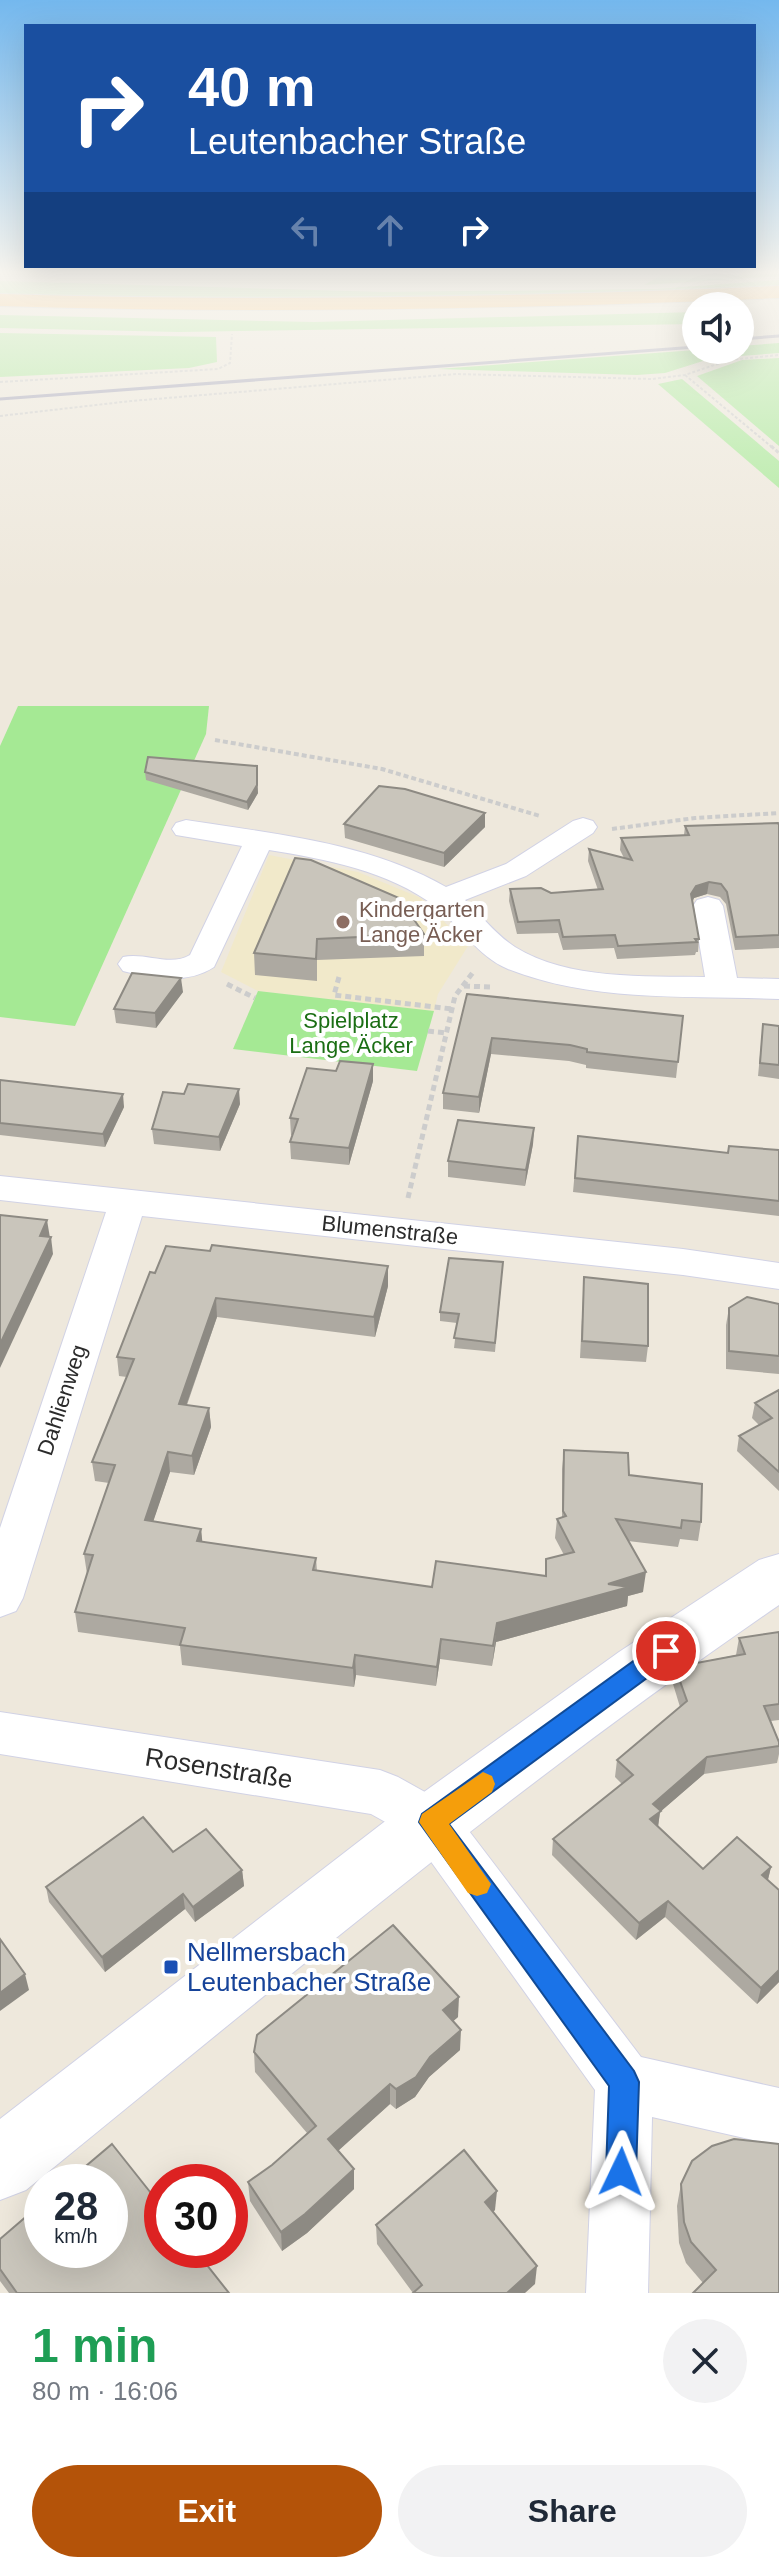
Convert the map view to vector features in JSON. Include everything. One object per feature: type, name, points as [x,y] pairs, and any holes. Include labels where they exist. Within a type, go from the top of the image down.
[{"type":"street","points":[[444,898],[516,870],[583,827]]},
{"type":"street","points":[[186,829],[333,855],[385,870],[444,898],[492,948],[531,966],[594,980],[635,985],[722,985],[779,989]]},
{"type":"street","points":[[134,964],[183,970],[194,968],[203,960],[259,841]]},
{"type":"street","points":[[708,906],[722,985]]},
{"type":"street","name":"Blumenstraße","points":[[0,1188],[683,1262],[779,1276]]},
{"type":"street","name":"Dahlienweg","points":[[0,1598],[127,1203]]},
{"type":"street","points":[[0,2164],[432,1822],[640,1669],[779,1576]]},
{"type":"street","name":"Rosenstraße","points":[[0,1733],[380,1793],[432,1822]]},
{"type":"street","points":[[432,1822],[624,2082],[617,2293]]},
{"type":"street","points":[[624,2082],[779,2117]]},
{"type":"path","points":[[0,382],[67,378]]},
{"type":"path","points":[[0,416],[131,401],[408,378]]},
{"type":"path","points":[[600,378],[660,378]]},
{"type":"path","points":[[689,378],[779,453]]},
{"type":"path","points":[[215,740],[382,769],[583,827],[611,829],[695,818],[779,813]]},
{"type":"path","points":[[400,1231],[455,996],[492,948]]},
{"type":"path","points":[[339,977],[334,995],[452,1009]]},
{"type":"path","points":[[428,1031],[446,1033]]},
{"type":"shaded area","name":"Kindergarten Lange Äcker","points":[[269,855],[358,872],[421,898],[468,946],[438,994],[434,1011],[258,991],[221,972]]},
{"type":"green space","points":[[699,378],[779,378],[779,446]]},
{"type":"green space","points":[[682,379],[779,461],[779,488],[658,384]]},
{"type":"green space","points":[[18,706],[209,706],[206,734],[75,1026],[0,1017],[0,746]]},
{"type":"green space","name":"Spielplatz Lange Äcker","points":[[258,991],[434,1011],[417,1071],[233,1049]]},
{"type":"building","points":[[148,757],[257,766],[257,785],[247,802],[145,772]]},
{"type":"building","points":[[379,786],[405,789],[485,813],[444,853],[344,824]]},
{"type":"building","points":[[778,823],[779,935],[736,937],[727,892],[721,884],[709,882],[696,886],[691,894],[697,942],[618,946],[615,935],[563,937],[559,920],[518,922],[510,889],[541,888],[551,893],[603,889],[589,849],[632,860],[621,838],[689,835],[685,826]]},
{"type":"building","points":[[295,858],[311,860],[399,898],[424,934],[317,939],[316,959],[254,953]]},
{"type":"building","points":[[132,973],[181,978],[155,1013],[114,1009]]},
{"type":"building","points":[[467,994],[683,1016],[678,1062],[587,1052],[587,1049],[570,1045],[492,1038],[479,1097],[443,1093]]},
{"type":"building","points":[[763,1024],[779,1026],[779,1065],[760,1063]]},
{"type":"building","points":[[340,1061],[373,1064],[349,1148],[290,1142],[298,1119],[290,1118],[307,1068],[336,1071]]},
{"type":"building","points":[[0,1080],[123,1094],[103,1134],[0,1123]]},
{"type":"building","points":[[188,1084],[239,1089],[219,1137],[152,1129],[163,1092],[184,1094]]},
{"type":"building","points":[[458,1120],[534,1128],[526,1170],[448,1161]]},
{"type":"building","points":[[578,1136],[728,1153],[729,1146],[779,1150],[779,1201],[575,1178]]},
{"type":"building","points":[[0,1215],[47,1220],[40,1236],[51,1237],[0,1344]]},
{"type":"building","points":[[212,1245],[388,1266],[374,1317],[216,1298],[179,1404],[209,1408],[192,1456],[168,1452],[145,1520],[201,1529],[197,1541],[316,1558],[313,1570],[432,1587],[436,1561],[546,1576],[546,1559],[574,1552],[557,1519],[566,1516],[563,1511],[564,1450],[628,1453],[629,1475],[702,1484],[701,1522],[682,1520],[681,1528],[616,1519],[646,1572],[608,1584],[629,1587],[497,1623],[493,1646],[441,1639],[437,1667],[355,1655],[353,1668],[180,1645],[185,1628],[75,1612],[93,1555],[84,1554],[115,1465],[92,1462],[134,1359],[117,1357],[150,1272],[155,1273],[166,1246],[210,1251]]},
{"type":"building","points":[[449,1258],[503,1262],[495,1343],[454,1338],[459,1314],[440,1312]]},
{"type":"building","points":[[584,1277],[648,1284],[648,1346],[582,1341]]},
{"type":"building","points":[[747,1297],[779,1304],[779,1356],[729,1351],[729,1308]]},
{"type":"building","points":[[779,1390],[779,1472],[739,1436],[772,1418],[755,1403]]},
{"type":"building","points":[[779,1632],[779,1704],[764,1706],[779,1746],[707,1757],[653,1804],[661,1811],[650,1819],[703,1869],[737,1837],[771,1867],[762,1875],[779,1890],[779,1970],[761,1988],[668,1901],[639,1923],[553,1839],[633,1775],[617,1760],[687,1701],[675,1667],[745,1654],[739,1638]]},
{"type":"building","points":[[143,1817],[173,1852],[206,1829],[242,1870],[193,1907],[183,1894],[102,1957],[46,1887]]},
{"type":"building","points":[[393,1925],[459,1997],[443,2010],[461,2030],[430,2057],[416,2077],[396,2089],[390,2084],[328,2139],[354,2169],[281,2232],[248,2182],[316,2126],[254,2052],[257,2035]]},
{"type":"building","points":[[0,1939],[25,1974],[0,1993]]},
{"type":"building","points":[[734,2139],[779,2144],[779,2293],[693,2293],[716,2270],[691,2242],[684,2222],[681,2184],[692,2161],[712,2146]]},
{"type":"building","points":[[112,2144],[128,2164],[88,2164]]},
{"type":"building","points":[[464,2150],[497,2191],[485,2202],[537,2266],[507,2293],[413,2293],[422,2285],[376,2225]]},
{"type":"building","points":[[128,2164],[144,2184],[144,2268],[209,2268],[229,2293],[17,2293],[0,2269],[0,2239],[24,2218],[24,2268],[128,2268]]},
{"type":"railway","points":[[0,399],[281,378]]},
{"type":"slow traffic","points":[[477,1884],[432,1822],[483,1784]]},
{"type":"place","name":"Kindergarten Lange Äcker","points":[[343,922]]},
{"type":"place","name":"Nellmersbach Leutenbacher Straße","points":[[171,1967]]},
{"type":"route","points":[[621,2172],[624,2082],[432,1822],[544,1737],[666,1651]]}]
